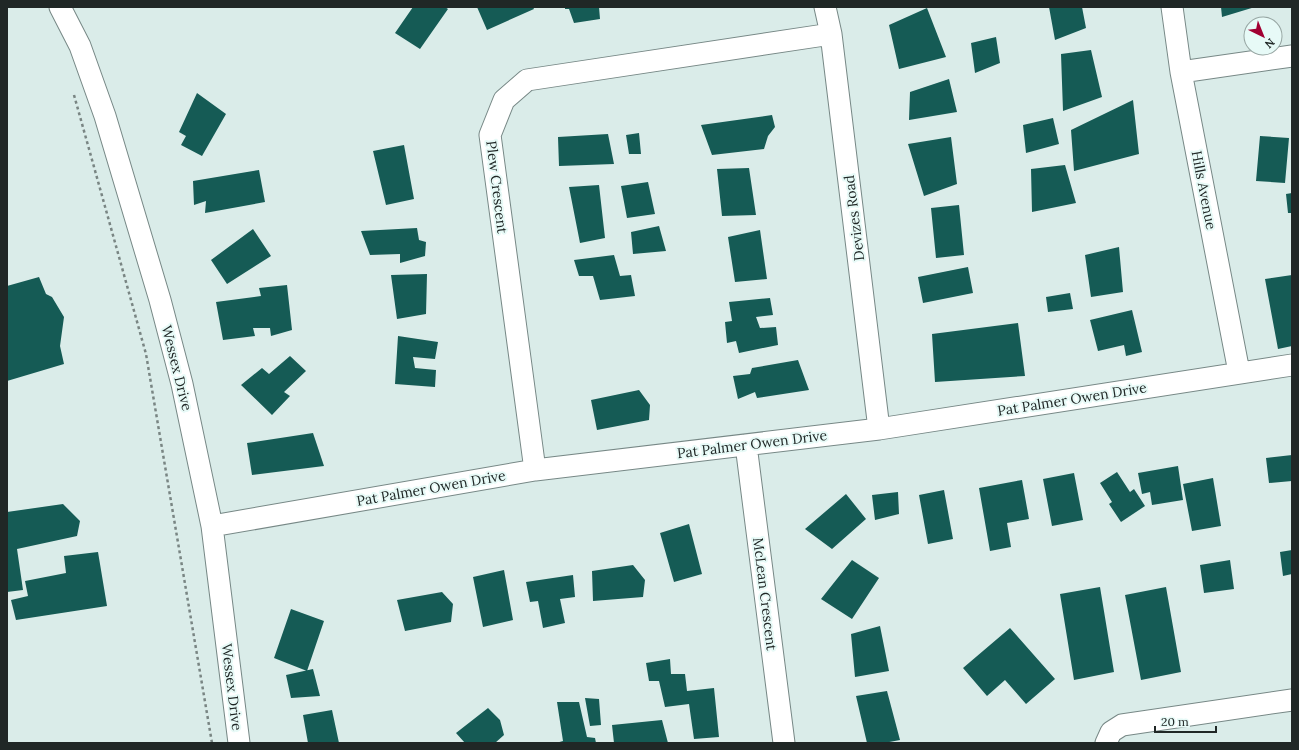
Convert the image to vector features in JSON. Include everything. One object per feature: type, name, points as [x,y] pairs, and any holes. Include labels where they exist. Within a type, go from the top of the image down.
[{"type":"street","name":"Wessex Drive","points":[[60,7],[80,46],[105,116],[160,300],[182,384],[212,526],[239,743]]},
{"type":"street","name":"Devizes Road","points":[[825,7],[832,34],[879,429]]},
{"type":"street","name":"Hills Avenue","points":[[1172,7],[1181,72],[1239,372]]},
{"type":"street","name":"Plew Crescent","points":[[535,470],[490,135],[504,100],[527,80],[832,34]]},
{"type":"street","points":[[1181,72],[1292,56]]},
{"type":"street","name":"Pat Palmer Owen Drive","points":[[212,526],[535,470],[879,429],[1292,364]]},
{"type":"street","name":"McLean Crescent","points":[[746,445],[784,743]]},
{"type":"street","points":[[1106,743],[1111,732],[1122,725],[1292,700]]},
{"type":"path","points":[[72,87],[146,354],[212,743]]},
{"type":"building","points":[[413,7],[445,7],[448,9],[420,49],[395,33]]},
{"type":"building","points":[[477,7],[533,7],[534,9],[487,30]]},
{"type":"building","points":[[565,7],[599,7],[600,19],[574,23],[569,9],[565,9]]},
{"type":"building","points":[[1049,7],[1082,7],[1086,28],[1055,40]]},
{"type":"building","points":[[1221,7],[1255,7],[1222,17]]},
{"type":"building","points":[[927,8],[946,57],[899,69],[889,25]]},
{"type":"building","points":[[996,37],[1000,63],[975,73],[971,43]]},
{"type":"building","points":[[1091,50],[1102,97],[1063,111],[1061,54]]},
{"type":"building","points":[[949,79],[957,112],[909,120],[910,92]]},
{"type":"building","points":[[197,93],[226,114],[202,156],[181,145],[186,136],[179,132]]},
{"type":"building","points":[[1133,100],[1139,154],[1074,171],[1071,130]]},
{"type":"building","points":[[772,115],[775,127],[768,136],[764,149],[712,155],[701,125]]},
{"type":"building","points":[[1053,118],[1059,144],[1026,153],[1023,125]]},
{"type":"building","points":[[639,133],[641,154],[629,154],[626,135]]},
{"type":"building","points":[[608,134],[614,164],[559,166],[558,137]]},
{"type":"building","points":[[1260,136],[1289,138],[1285,183],[1256,181]]},
{"type":"building","points":[[951,137],[957,184],[924,196],[908,144]]},
{"type":"building","points":[[404,145],[414,199],[386,205],[373,151]]},
{"type":"building","points":[[1065,165],[1076,203],[1032,212],[1031,169]]},
{"type":"building","points":[[749,168],[756,215],[722,216],[717,169]]},
{"type":"building","points":[[259,170],[265,202],[205,213],[206,201],[194,205],[193,181]]},
{"type":"building","points":[[648,182],[655,214],[627,218],[621,186]]},
{"type":"building","points":[[599,185],[605,238],[580,243],[569,187]]},
{"type":"building","points":[[1292,193],[1292,213],[1288,213],[1286,194]]},
{"type":"building","points":[[959,205],[964,255],[936,258],[931,208]]},
{"type":"building","points":[[659,226],[666,251],[633,254],[631,232]]},
{"type":"building","points":[[417,228],[419,240],[426,242],[425,256],[400,263],[400,254],[370,255],[361,231]]},
{"type":"building","points":[[253,229],[271,256],[227,284],[211,260]]},
{"type":"building","points":[[760,230],[767,279],[735,282],[728,237]]},
{"type":"building","points":[[1119,247],[1123,292],[1091,297],[1085,255]]},
{"type":"building","points":[[614,255],[620,276],[631,275],[635,296],[600,300],[593,276],[579,276],[574,260]]},
{"type":"building","points":[[968,267],[973,293],[923,303],[918,277]]},
{"type":"building","points":[[427,274],[426,314],[397,319],[391,275]]},
{"type":"building","points":[[1292,275],[1292,346],[1278,349],[1265,279]]},
{"type":"building","points":[[39,277],[46,294],[52,297],[64,317],[60,346],[64,364],[7,381],[7,286]]},
{"type":"building","points":[[287,285],[292,330],[271,336],[270,328],[253,328],[255,336],[223,340],[216,302],[261,296],[259,288]]},
{"type":"building","points":[[1070,293],[1073,309],[1048,312],[1046,297]]},
{"type":"building","points":[[770,298],[773,315],[756,317],[760,328],[776,327],[778,345],[739,353],[736,341],[727,343],[725,322],[732,321],[729,302]]},
{"type":"building","points":[[1132,310],[1142,352],[1126,356],[1124,345],[1098,351],[1090,320]]},
{"type":"building","points":[[1018,323],[1025,376],[935,382],[932,334]]},
{"type":"building","points":[[398,336],[438,342],[435,359],[413,357],[415,368],[436,370],[435,387],[395,384]]},
{"type":"building","points":[[290,356],[306,371],[284,392],[290,396],[272,415],[241,385],[262,368],[269,374]]},
{"type":"building","points":[[798,360],[809,390],[757,398],[755,392],[738,399],[733,376],[750,374],[752,368]]},
{"type":"building","points":[[639,390],[650,405],[649,420],[597,430],[591,400]]},
{"type":"building","points":[[313,433],[324,466],[252,475],[247,443]]},
{"type":"building","points":[[1292,455],[1292,481],[1269,483],[1266,458]]},
{"type":"building","points":[[1178,466],[1183,500],[1152,505],[1150,492],[1142,494],[1138,473]]},
{"type":"building","points":[[1117,472],[1130,492],[1134,489],[1145,506],[1121,522],[1109,504],[1112,502],[1100,483]]},
{"type":"building","points":[[1074,473],[1083,520],[1052,526],[1043,479]]},
{"type":"building","points":[[1213,478],[1221,526],[1192,531],[1183,484]]},
{"type":"building","points":[[1022,480],[1029,519],[1007,523],[1011,547],[990,551],[979,488]]},
{"type":"building","points":[[944,490],[953,539],[928,544],[919,495]]},
{"type":"building","points":[[898,492],[899,514],[875,520],[872,495]]},
{"type":"building","points":[[846,494],[866,519],[832,549],[805,529]]},
{"type":"building","points":[[63,504],[80,521],[77,536],[17,549],[23,590],[7,592],[7,512]]},
{"type":"building","points":[[689,524],[702,574],[674,582],[660,533]]},
{"type":"building","points":[[1292,550],[1292,574],[1283,576],[1280,552]]},
{"type":"building","points":[[98,552],[107,606],[16,620],[11,600],[28,596],[25,581],[66,573],[64,556]]},
{"type":"building","points":[[852,560],[879,578],[852,619],[821,599]]},
{"type":"building","points":[[1230,560],[1234,589],[1204,593],[1200,565]]},
{"type":"building","points":[[633,565],[645,580],[643,597],[593,601],[592,571]]},
{"type":"building","points":[[504,570],[513,620],[483,627],[473,577]]},
{"type":"building","points":[[573,575],[575,597],[560,599],[565,623],[543,628],[538,601],[530,602],[526,582]]},
{"type":"building","points":[[1100,587],[1114,672],[1074,680],[1060,594]]},
{"type":"building","points":[[1166,587],[1181,672],[1141,680],[1125,595]]},
{"type":"building","points":[[442,592],[453,604],[451,622],[405,631],[397,600]]},
{"type":"building","points":[[291,609],[324,621],[307,671],[274,658]]},
{"type":"building","points":[[880,626],[889,671],[855,677],[851,634]]},
{"type":"building","points":[[1010,628],[1055,679],[1026,704],[1005,680],[987,696],[963,668]]},
{"type":"building","points":[[670,659],[671,674],[685,674],[687,691],[714,688],[719,737],[694,739],[689,704],[665,707],[659,681],[649,681],[646,663]]},
{"type":"building","points":[[313,669],[320,696],[291,698],[286,675]]},
{"type":"building","points":[[887,691],[900,740],[884,743],[867,743],[856,696]]},
{"type":"building","points":[[585,698],[599,699],[601,725],[590,726]]},
{"type":"building","points":[[557,702],[579,702],[587,737],[595,738],[596,743],[556,743],[563,741]]},
{"type":"building","points":[[488,708],[500,720],[504,735],[495,743],[465,743],[456,733]]},
{"type":"building","points":[[332,710],[339,743],[308,743],[303,715]]},
{"type":"building","points":[[662,720],[668,743],[614,743],[612,725]]}]
